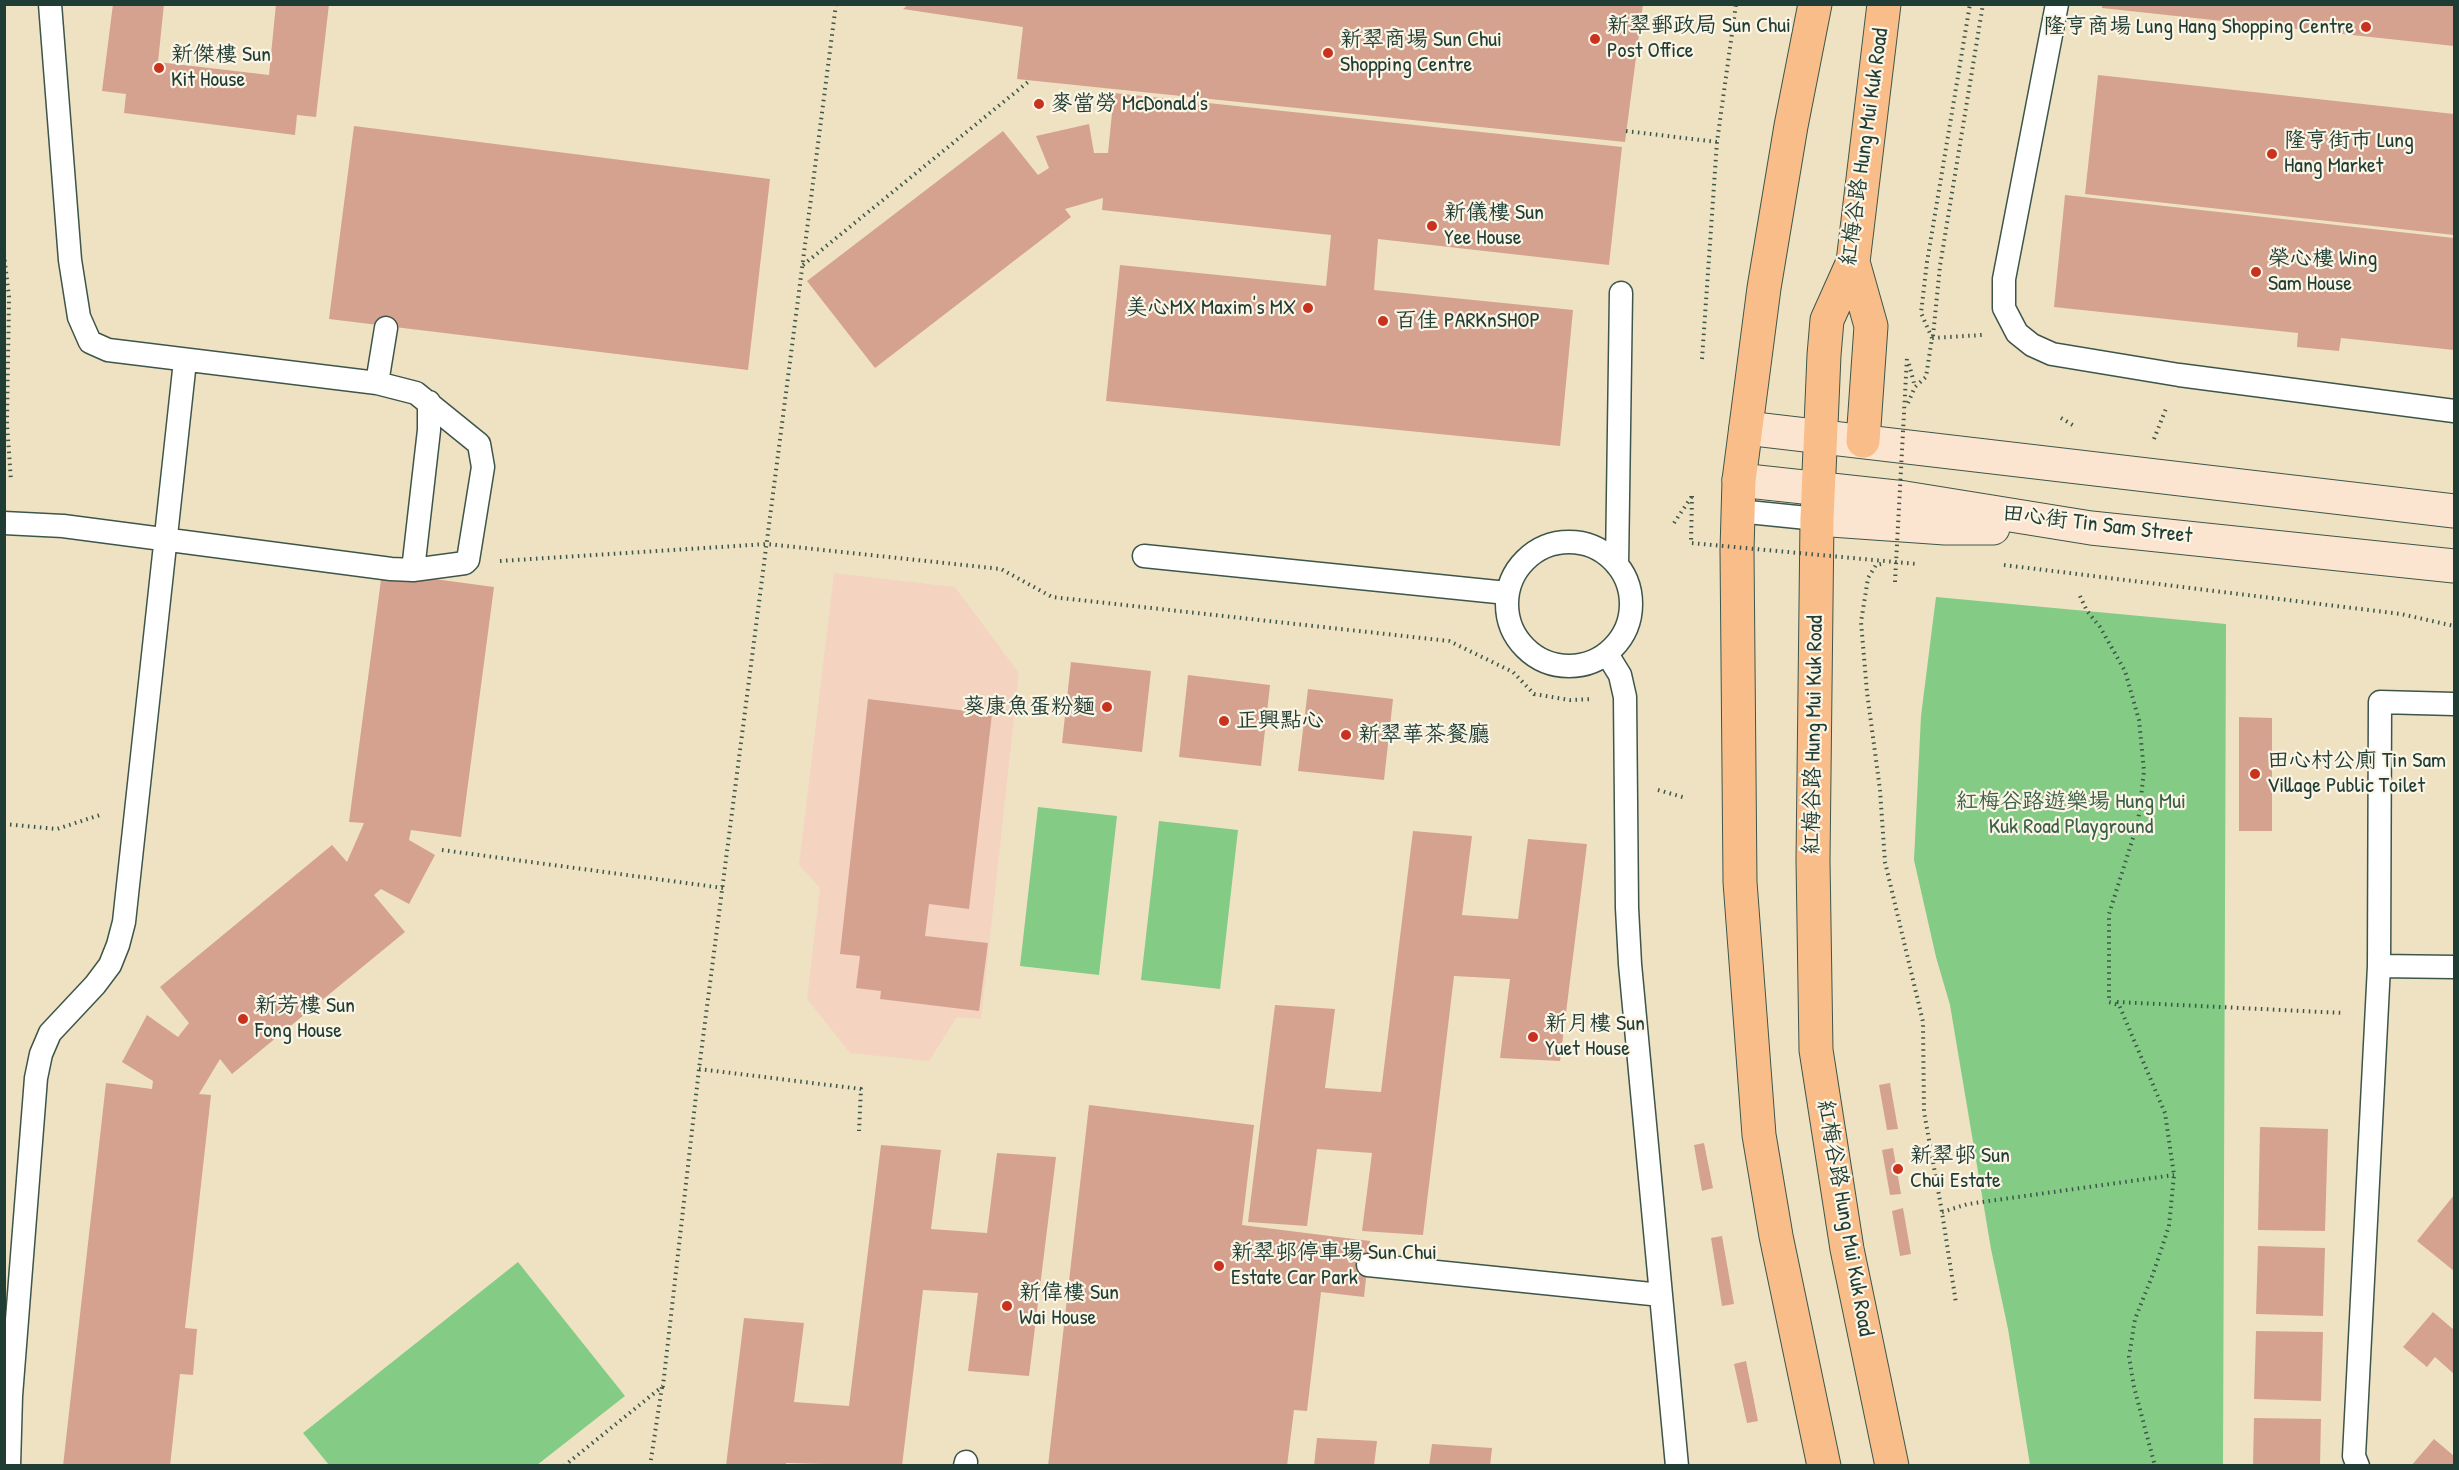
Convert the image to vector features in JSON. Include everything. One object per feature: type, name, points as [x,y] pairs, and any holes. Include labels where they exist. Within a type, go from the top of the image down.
[{"type":"main road","points":[[1815,4],[1791,126],[1766,276],[1739,495],[1740,882],[1759,1135],[1776,1236],[1824,1466]]},
{"type":"main road","name":"紅梅谷路 Hung Mui Kuk Road","points":[[1884,4],[1853,262],[1827,320],[1824,355],[1818,504],[1813,860],[1816,1050],[1847,1249],[1892,1466]]},
{"type":"main road","points":[[1853,262],[1872,326],[1863,441]]},
{"type":"main road","points":[[1746,428],[2454,511]]},
{"type":"main road","points":[[1739,495],[1818,504]]},
{"type":"main road","name":"田心街 Tin Sam Street","points":[[1818,504],[1944,528],[2091,528],[2454,566]]},
{"type":"lane","points":[[4,523],[63,526],[413,570],[465,563],[471,553],[483,467],[479,444],[416,393],[377,383],[108,350],[90,342],[83,330],[70,260],[50,4]]},
{"type":"lane","points":[[2057,4],[2004,279],[2004,308],[2017,333],[2032,345],[2052,354],[2179,375],[2454,411]]},
{"type":"lane","points":[[1617,565],[1621,293]]},
{"type":"lane","points":[[377,383],[386,328]]},
{"type":"lane","points":[[9,1466],[15,1349],[36,1078],[41,1054],[50,1033],[95,985],[110,965],[124,922],[185,361]]},
{"type":"lane","points":[[413,570],[429,430],[429,402]]},
{"type":"lane","points":[[1563,542],[1583,544],[1602,552],[1617,565],[1627,582],[1631,601],[1629,621],[1621,639],[1607,654],[1588,664],[1567,667],[1546,662],[1527,651],[1514,634],[1506,614],[1507,592],[1514,574],[1527,558],[1543,547],[1563,542]]},
{"type":"lane","points":[[1144,556],[1507,592]]},
{"type":"lane","points":[[1607,654],[1620,675],[1625,697],[1630,964],[1677,1466]]},
{"type":"lane","points":[[2358,1466],[2354,1456],[2379,966],[2380,702],[2454,704]]},
{"type":"lane","points":[[2379,966],[2454,967]]},
{"type":"lane","points":[[1368,1265],[1661,1295]]},
{"type":"path","points":[[650,1466],[663,1386],[699,1069],[836,4]]},
{"type":"path","points":[[1702,359],[1717,142],[1736,4]]},
{"type":"path","points":[[1932,338],[1921,313],[1927,262],[1970,4]]},
{"type":"path","points":[[1908,403],[1915,387],[1926,377],[1940,266],[1983,4]]},
{"type":"path","points":[[803,265],[1028,82]]},
{"type":"path","points":[[1626,131],[1717,142]]},
{"type":"path","points":[[4,254],[9,297],[6,424],[11,481]]},
{"type":"path","points":[[1932,338],[2017,333]]},
{"type":"path","points":[[1895,582],[1907,357],[1915,387]]},
{"type":"path","points":[[2154,440],[2169,399]]},
{"type":"path","points":[[1674,523],[1692,496],[1691,543],[1917,564],[1876,565],[1868,578],[1862,622],[1867,692],[1880,790],[1886,862],[1923,1022],[1924,1112],[1956,1303]]},
{"type":"path","points":[[465,563],[767,544],[1001,569],[1052,597],[1449,641],[1513,672],[1534,694],[1570,700],[1625,697]]},
{"type":"path","points":[[2002,565],[2401,614],[2454,626]]},
{"type":"path","points":[[2080,596],[2125,671],[2139,720],[2144,771],[2138,822],[2109,914],[2109,1002]]},
{"type":"path","points":[[4,824],[57,829],[136,804]]},
{"type":"path","points":[[442,850],[723,888]]},
{"type":"path","points":[[2109,1002],[2377,1014]]},
{"type":"path","points":[[2109,1002],[2119,1005],[2165,1113],[2174,1175],[2169,1226],[2135,1319],[2129,1357],[2134,1387],[2155,1466]]},
{"type":"path","points":[[699,1069],[861,1089],[859,1131]]},
{"type":"path","points":[[1942,1212],[1968,1204],[2174,1175]]},
{"type":"path","points":[[564,1466],[663,1386]]},
{"type":"shaded area","points":[[834,573],[955,587],[1019,673],[981,1019],[957,1017],[929,1061],[850,1053],[807,999],[820,888],[799,865]]},
{"type":"green space","name":"紅梅谷路遊樂場 Hung Mui Kuk Road Playground","points":[[1936,597],[2226,624],[2223,1465],[2030,1465],[1950,1005],[1936,957],[1914,860],[1921,716]]},
{"type":"green space","points":[[1038,807],[1117,816],[1099,975],[1020,966]]},
{"type":"green space","points":[[1159,821],[1238,830],[1220,989],[1141,980]]},
{"type":"green space","points":[[518,1262],[625,1396],[537,1465],[329,1465],[303,1433]]},
{"type":"building","name":"新傑樓 Sun Kit House","points":[[113,4],[164,4],[158,62],[269,75],[276,4],[329,4],[316,117],[297,115],[295,135],[124,113],[126,94],[102,91]]},
{"type":"building","name":"新翠商場 Sun Chui Shopping Centre","points":[[909,4],[1643,4],[1625,142],[1017,79],[1023,27],[903,9]]},
{"type":"building","name":"隆亨商場 Lung Hang Shopping Centre","points":[[2102,4],[2454,4],[2454,46],[2102,8]]},
{"type":"building","name":"隆亨街市 Lung Hang Market","points":[[2098,75],[2454,114],[2454,235],[2085,194]]},
{"type":"building","points":[[1114,93],[1622,147],[1609,265],[1378,239],[1374,290],[1573,310],[1560,446],[1106,401],[1120,265],[1326,286],[1331,235],[1102,210],[1103,198],[1065,209],[1071,217],[875,368],[807,281],[1003,131],[1038,175],[1049,168],[1036,136],[1089,124],[1094,153],[1108,153]]},
{"type":"building","points":[[354,126],[770,179],[748,370],[329,319]]},
{"type":"building","name":"榮心樓 Wing Sam House","points":[[2065,195],[2454,238],[2454,350],[2341,338],[2339,351],[2297,347],[2298,333],[2054,307]]},
{"type":"building","name":"新芳樓 Sun Fong House","points":[[382,572],[494,587],[461,837],[411,830],[409,840],[435,855],[409,904],[381,889],[374,895],[405,932],[232,1074],[220,1059],[199,1094],[211,1095],[185,1328],[197,1329],[193,1375],[180,1374],[170,1466],[63,1466],[106,1083],[152,1089],[153,1081],[122,1062],[147,1015],[178,1037],[189,1023],[160,987],[332,845],[347,862],[364,823],[349,822]]},
{"type":"building","name":"葵康魚蛋粉麵","points":[[1071,662],[1151,671],[1142,752],[1062,743]]},
{"type":"building","name":"正興點心","points":[[1188,675],[1270,685],[1261,766],[1179,757]]},
{"type":"building","name":"新翠華茶餐廳","points":[[1308,689],[1393,699],[1384,780],[1298,771]]},
{"type":"building","points":[[868,699],[992,714],[969,909],[929,904],[925,936],[988,943],[979,1011],[880,999],[881,991],[856,988],[860,956],[840,954]]},
{"type":"building","name":"田心村公廁 Tin Sam Village Public Toilet","points":[[2239,717],[2272,718],[2272,831],[2239,831]]},
{"type":"building","name":"新月樓 Sun Yuet House","points":[[1413,831],[1472,836],[1462,915],[1518,919],[1528,839],[1587,844],[1560,1061],[1500,1058],[1510,979],[1454,976],[1423,1235],[1362,1231],[1372,1153],[1317,1149],[1307,1226],[1248,1222],[1275,1005],[1335,1009],[1325,1088],[1381,1092]]},
{"type":"building","points":[[1890,1083],[1898,1129],[1887,1130],[1879,1085]]},
{"type":"building","name":"新翠邨停車場 Sun Chui Estate Car Park","points":[[1089,1105],[1254,1125],[1242,1225],[1370,1241],[1364,1297],[1321,1292],[1307,1411],[1294,1410],[1287,1466],[1048,1466]]},
{"type":"building","points":[[2260,1127],[2328,1129],[2325,1231],[2258,1230]]},
{"type":"building","points":[[1704,1143],[1713,1188],[1702,1191],[1694,1145]]},
{"type":"building","name":"新偉樓 Sun Wai House","points":[[881,1145],[941,1150],[931,1229],[987,1233],[997,1153],[1056,1157],[1029,1376],[968,1371],[978,1293],[923,1290],[902,1466],[786,1463],[786,1466],[726,1466],[744,1318],[804,1323],[794,1402],[849,1406]]},
{"type":"building","points":[[1893,1148],[1901,1194],[1890,1195],[1882,1150]]},
{"type":"building","points":[[2454,1195],[2454,1271],[2417,1241]]},
{"type":"building","points":[[1903,1208],[1911,1254],[1900,1256],[1892,1211]]},
{"type":"building","points":[[1722,1236],[1734,1304],[1722,1306],[1711,1238]]},
{"type":"building","points":[[2258,1246],[2325,1248],[2323,1316],[2256,1314]]},
{"type":"building","points":[[2433,1312],[2454,1330],[2454,1374],[2435,1357],[2427,1367],[2403,1347]]},
{"type":"building","points":[[2256,1331],[2323,1332],[2321,1401],[2254,1399]]},
{"type":"building","points":[[1746,1361],[1758,1421],[1747,1423],[1734,1364]]},
{"type":"building","points":[[2254,1418],[2321,1419],[2320,1466],[2253,1466]]},
{"type":"building","points":[[1317,1438],[1377,1441],[1374,1466],[1314,1466]]},
{"type":"building","points":[[2434,1439],[2454,1456],[2454,1466],[2411,1466]]},
{"type":"building","points":[[1432,1444],[1492,1448],[1490,1466],[1429,1466]]},
{"type":"place","name":"隆亨商場 Lung Hang Shopping Centre","points":[[2366,27]]},
{"type":"place","name":"新翠郵政局 Sun Chui Post Office","points":[[1595,39]]},
{"type":"place","name":"新翠商場 Sun Chui Shopping Centre","points":[[1328,53]]},
{"type":"place","name":"新傑樓 Sun Kit House","points":[[159,68]]},
{"type":"place","name":"麥當勞 McDonald's","points":[[1039,104]]},
{"type":"place","name":"隆亨街市 Lung Hang Market","points":[[2272,154]]},
{"type":"place","name":"新儀樓 Sun Yee House","points":[[1432,226]]},
{"type":"place","name":"榮心樓 Wing Sam House","points":[[2256,272]]},
{"type":"place","name":"美心MX Maxim's MX","points":[[1308,308]]},
{"type":"place","name":"百佳 PARKnSHOP","points":[[1383,321]]},
{"type":"place","name":"葵康魚蛋粉麵","points":[[1107,707]]},
{"type":"place","name":"正興點心","points":[[1224,721]]},
{"type":"place","name":"新翠華茶餐廳","points":[[1346,735]]},
{"type":"place","name":"田心村公廁 Tin Sam Village Public Toilet","points":[[2255,774]]},
{"type":"place","name":"新芳樓 Sun Fong House","points":[[243,1019]]},
{"type":"place","name":"新月樓 Sun Yuet House","points":[[1533,1037]]},
{"type":"place","name":"新翠邨 Sun Chui Estate","points":[[1898,1169]]},
{"type":"place","name":"新翠邨停車場 Sun Chui Estate Car Park","points":[[1219,1266]]},
{"type":"place","name":"新偉樓 Sun Wai House","points":[[1007,1306]]}]
